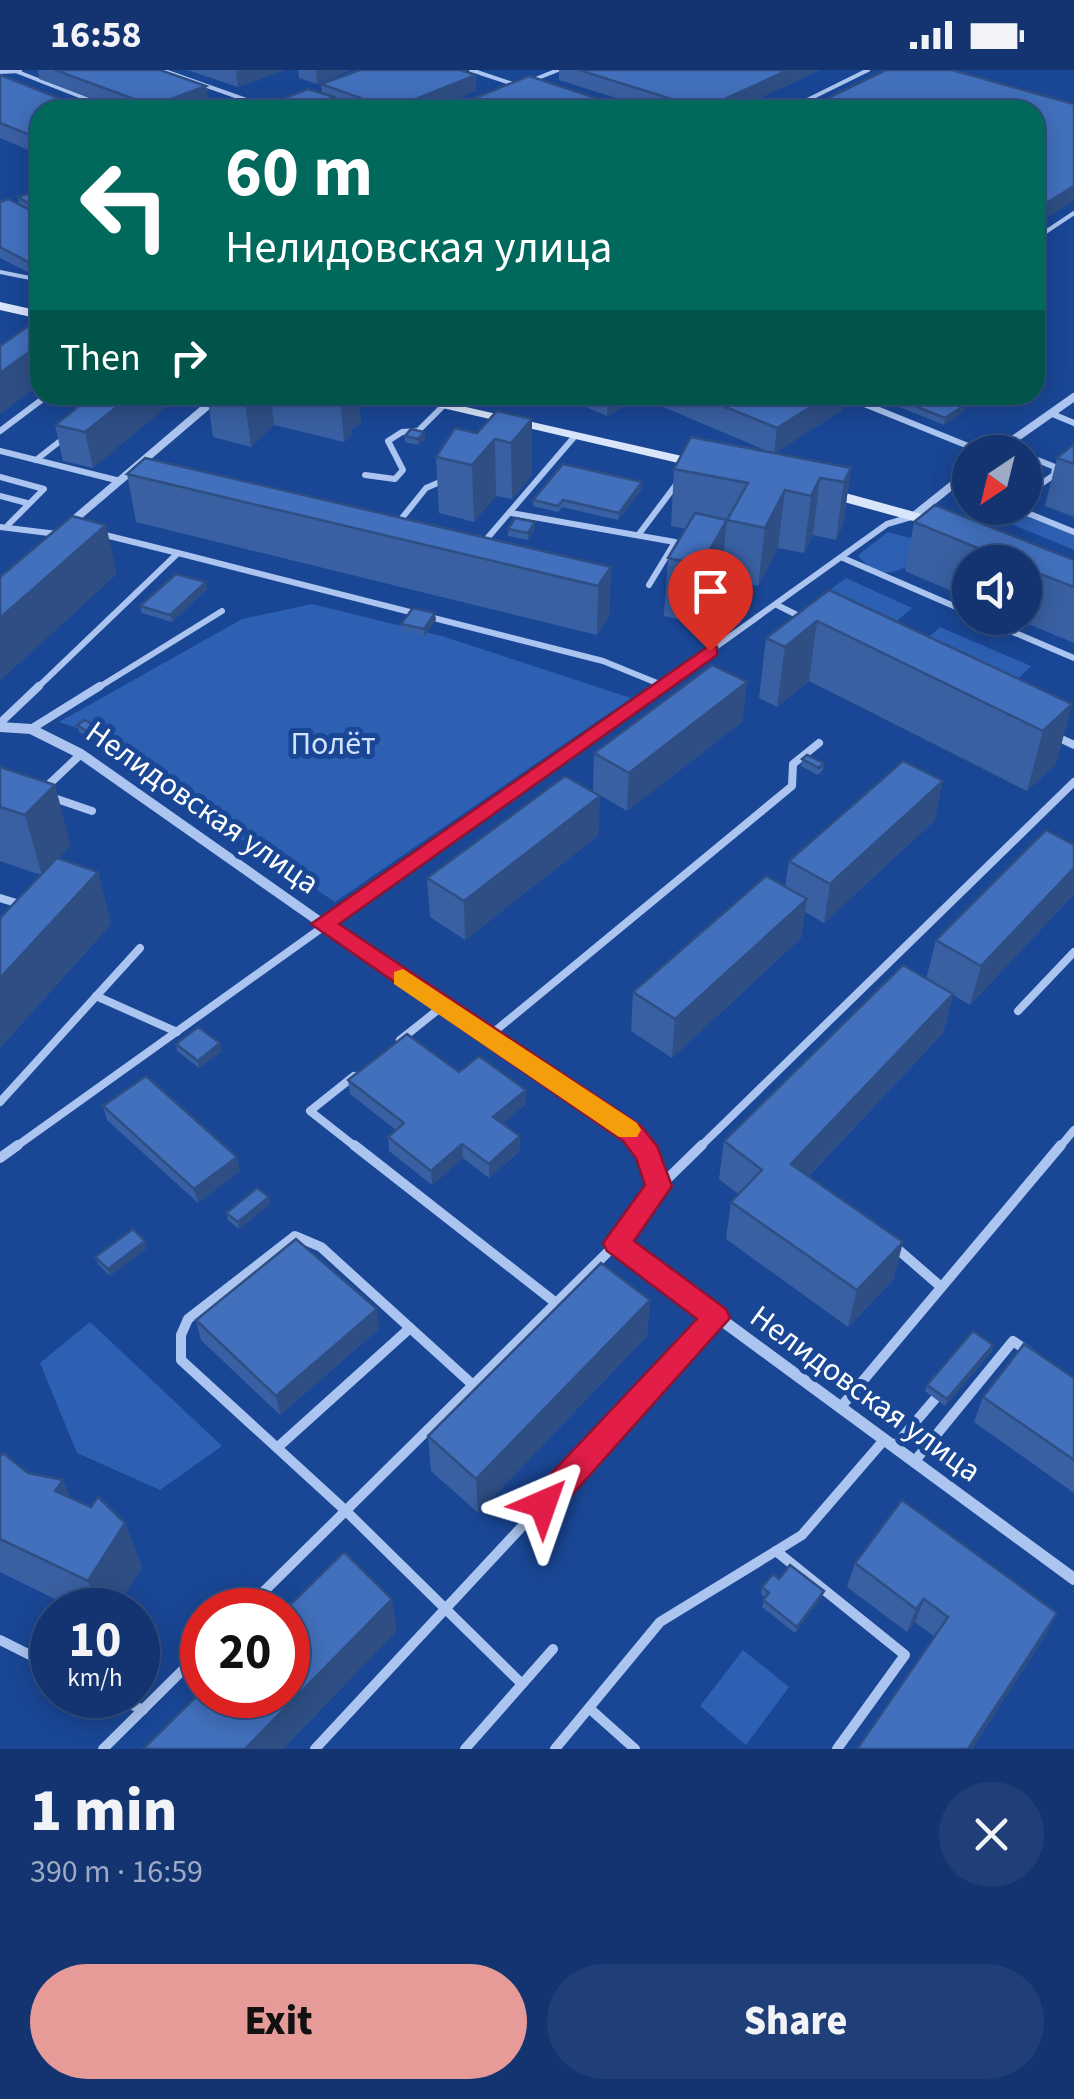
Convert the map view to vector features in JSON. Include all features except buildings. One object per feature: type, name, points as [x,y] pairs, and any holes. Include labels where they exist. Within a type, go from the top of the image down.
[{"type":"main road","points":[[0,306],[30,313]]},
{"type":"main road","points":[[439,405],[505,425],[575,436],[727,470]]},
{"type":"main road","points":[[807,488],[968,533]]},
{"type":"street","points":[[1021,435],[1069,405],[1074,397]]},
{"type":"street","points":[[45,544],[208,405]]},
{"type":"street","points":[[915,516],[952,486]]},
{"type":"street","name":"Нелидовская улица","points":[[0,725],[32,729],[81,754],[323,924],[615,1118],[648,1153],[659,1186]]},
{"type":"street","points":[[616,1243],[659,1186]]},
{"type":"street","name":"Нелидовская улица","points":[[616,1243],[1074,1579]]},
{"type":"lane","points":[[162,70],[247,100]]},
{"type":"lane","points":[[471,70],[538,92]]},
{"type":"lane","points":[[504,92],[558,70]]},
{"type":"lane","points":[[807,100],[868,70]]},
{"type":"lane","points":[[0,72],[21,71],[92,100]]},
{"type":"lane","points":[[1045,232],[1074,213]]},
{"type":"lane","points":[[0,272],[30,278]]},
{"type":"lane","points":[[0,431],[35,405]]},
{"type":"lane","points":[[867,405],[952,440]]},
{"type":"lane","points":[[365,475],[396,479],[403,470],[388,441],[402,432],[418,431],[443,406]]},
{"type":"lane","points":[[1050,414],[1074,423]]},
{"type":"lane","points":[[36,460],[76,428]]},
{"type":"lane","points":[[468,540],[487,542],[575,436]]},
{"type":"lane","points":[[2,453],[120,481]]},
{"type":"lane","points":[[1042,462],[1055,467],[1054,475],[1042,484]]},
{"type":"lane","points":[[639,534],[692,463]]},
{"type":"lane","points":[[1054,475],[1074,482]]},
{"type":"lane","points":[[410,527],[396,522],[426,488],[451,477]]},
{"type":"lane","points":[[0,478],[44,489],[4,526]]},
{"type":"lane","points":[[0,496],[28,503]]},
{"type":"lane","points":[[511,513],[559,525],[603,526],[675,542],[648,585]]},
{"type":"lane","points":[[0,1158],[887,524],[915,516]]},
{"type":"lane","points":[[1042,519],[1074,532]]},
{"type":"lane","points":[[4,526],[58,534]]},
{"type":"lane","points":[[67,526],[602,661],[662,685]]},
{"type":"lane","points":[[0,725],[178,552]]},
{"type":"lane","points":[[842,558],[952,605]]},
{"type":"lane","points":[[778,605],[820,626]]},
{"type":"lane","points":[[32,729],[222,611]]},
{"type":"lane","points":[[1020,635],[1074,658]]},
{"type":"lane","points":[[1040,729],[1074,745]]},
{"type":"lane","points":[[489,1036],[792,786],[793,764],[818,743]]},
{"type":"lane","points":[[81,754],[39,793],[92,811]]},
{"type":"lane","points":[[659,1186],[1074,782]]},
{"type":"lane","points":[[1014,840],[1029,848]]},
{"type":"lane","points":[[0,898],[23,905]]},
{"type":"lane","points":[[0,1102],[140,948]]},
{"type":"lane","points":[[1018,1011],[1074,952]]},
{"type":"lane","points":[[96,996],[176,1032]]},
{"type":"lane","points":[[395,1044],[444,1005]]},
{"type":"lane","points":[[367,1066],[310,1111],[556,1304]]},
{"type":"lane","points":[[840,1408],[1074,1130]]},
{"type":"lane","points":[[473,1385],[321,1248],[294,1236],[188,1319],[181,1336],[181,1360],[346,1510],[522,1684]]},
{"type":"lane","points":[[885,1238],[940,1286]]},
{"type":"lane","points":[[266,1588],[616,1243]]},
{"type":"lane","points":[[316,1749],[716,1318]]},
{"type":"lane","points":[[278,1446],[410,1328]]},
{"type":"lane","points":[[914,1462],[1013,1341],[1044,1362]]},
{"type":"lane","points":[[555,1749],[660,1622],[802,1536],[935,1398]]},
{"type":"lane","points":[[776,1551],[905,1655],[837,1749]]},
{"type":"lane","points":[[0,1640],[30,1655]]},
{"type":"lane","points":[[465,1749],[553,1649]]},
{"type":"lane","points":[[160,1693],[180,1674]]},
{"type":"lane","points":[[589,1708],[635,1749]]},
{"type":"lane","points":[[104,1749],[135,1718]]},
{"type":"green space","points":[[1042,522],[1074,535],[1074,550],[1014,525]]},
{"type":"green space","points":[[888,532],[936,545],[897,571],[877,571],[858,555]]},
{"type":"green space","points":[[846,578],[912,608],[872,642],[802,610]]},
{"type":"green space","name":"Полёт","points":[[312,604],[442,636],[631,698],[335,902],[92,740],[99,735],[59,722],[242,619]]},
{"type":"green space","points":[[940,627],[1031,666],[1003,694],[911,653]]},
{"type":"green space","points":[[90,1322],[222,1446],[160,1490],[77,1453],[40,1363]]},
{"type":"green space","points":[[743,1650],[789,1687],[746,1745],[700,1706]]},
{"type":"slow traffic","points":[[403,978],[628,1130]]},
{"type":"route","points":[[543,1504],[716,1318],[616,1243],[649,1205],[659,1186],[648,1153],[632,1134],[615,1118],[323,924],[710,651]]}]
